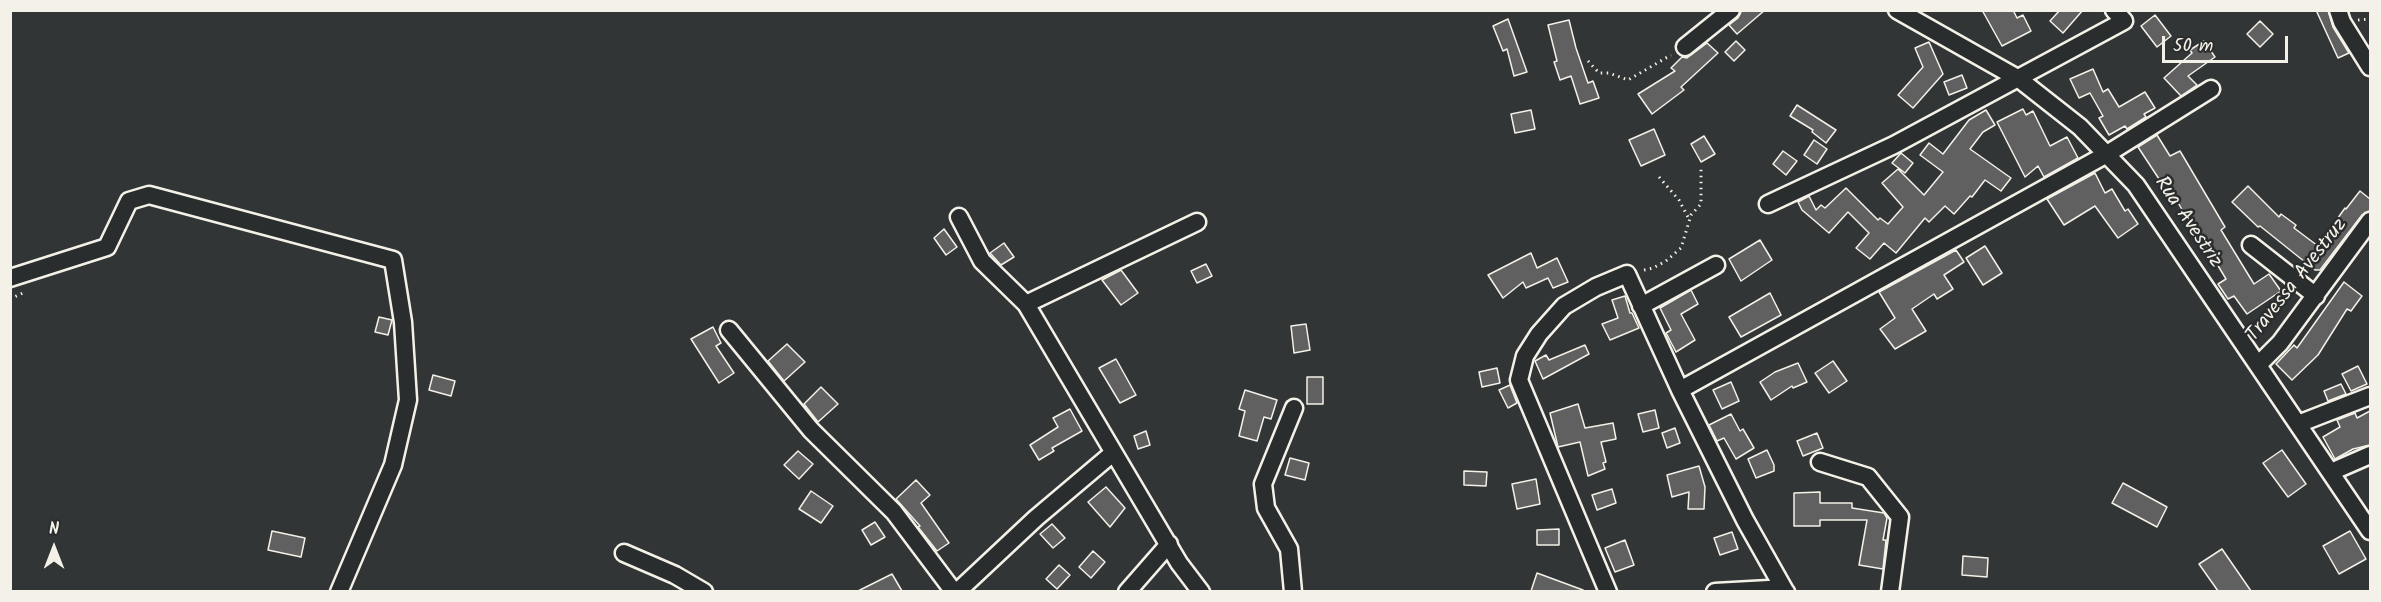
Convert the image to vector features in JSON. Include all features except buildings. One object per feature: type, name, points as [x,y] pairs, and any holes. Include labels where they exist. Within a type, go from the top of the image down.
[{"type":"street","points":[[1685,47],[1731,10]]},
{"type":"street","name":"Rua Avestriz","points":[[1897,10],[2019,79],[2080,126],[2136,185],[2370,531]]},
{"type":"street","points":[[2338,10],[2342,22],[2370,67]]},
{"type":"street","points":[[1768,204],[1894,145],[2019,79],[2119,16]]},
{"type":"street","points":[[1680,390],[2107,154],[2211,89]]},
{"type":"street","points":[[10,278],[107,247],[129,201],[149,195],[393,260],[403,322],[408,400],[393,465],[339,591]]},
{"type":"street","points":[[959,217],[982,261],[1026,304],[1179,563],[1201,591]]},
{"type":"street","name":"Travessa Avestruz","points":[[2258,365],[2280,343],[2370,221]]},
{"type":"street","points":[[1026,304],[1197,222]]},
{"type":"street","points":[[2252,245],[2316,296]]},
{"type":"street","points":[[1641,306],[1716,265]]},
{"type":"street","points":[[1608,591],[1520,380],[1525,356],[1539,334],[1564,306],[1596,287],[1628,274],[1680,390],[1745,520],[1785,591]]},
{"type":"street","points":[[729,330],[811,430],[894,512],[955,591],[1113,453]]},
{"type":"street","points":[[2298,424],[2370,396]]},
{"type":"street","points":[[1293,591],[1289,549],[1266,508],[1263,484],[1294,408]]},
{"type":"street","points":[[2331,472],[2370,455]]},
{"type":"street","points":[[1820,462],[1868,477],[1900,517],[1890,591]]},
{"type":"street","points":[[1127,591],[1169,544]]},
{"type":"street","points":[[624,553],[675,575],[704,591]]},
{"type":"street","points":[[1715,591],[1768,589],[1785,591]]},
{"type":"path","points":[[1588,61],[1599,73],[1609,73],[1628,80],[1685,47]]},
{"type":"path","points":[[1628,274],[1653,268],[1666,261],[1681,248],[1691,215],[1701,204],[1701,169]]},
{"type":"path","points":[[1659,177],[1679,200],[1690,220]]}]
